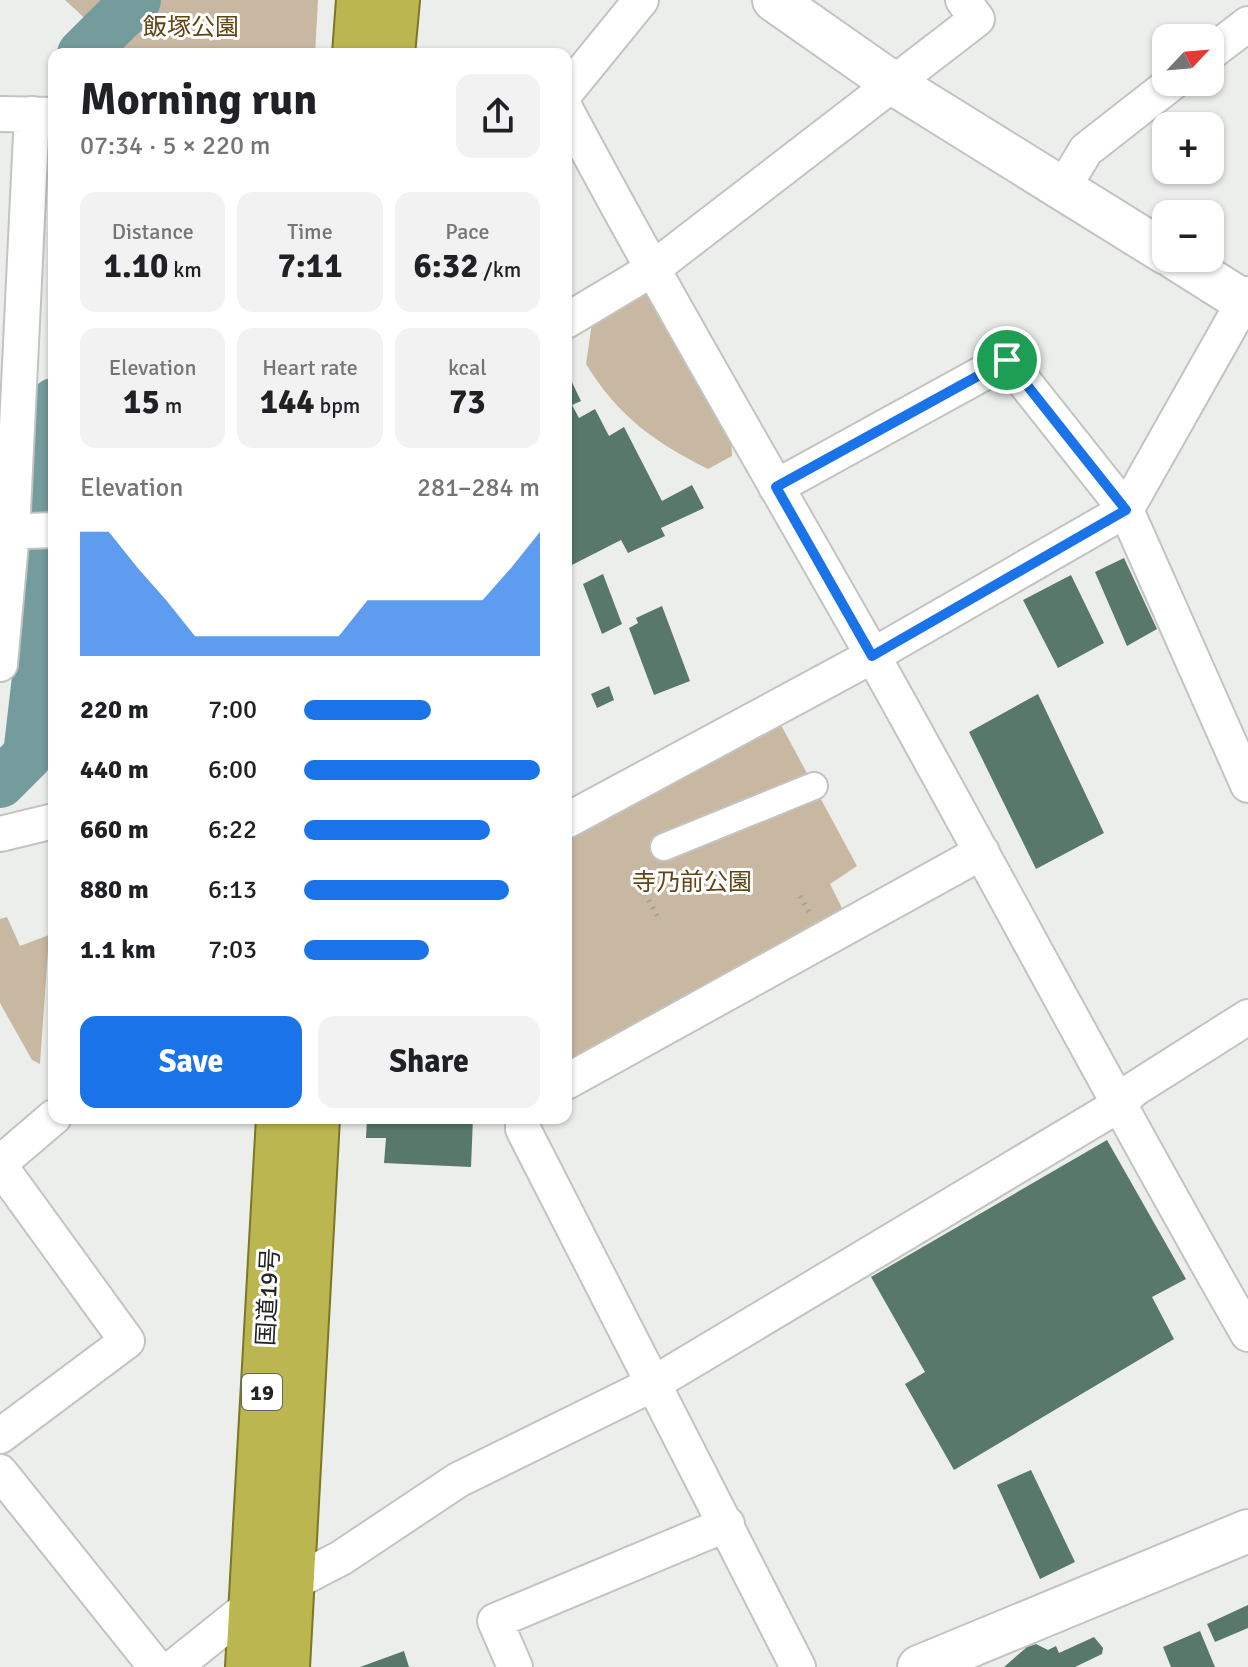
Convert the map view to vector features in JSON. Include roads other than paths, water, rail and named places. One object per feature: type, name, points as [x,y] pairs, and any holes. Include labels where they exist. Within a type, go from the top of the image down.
[{"type":"highway","points":[[355,48],[359,0]]},
{"type":"highway","points":[[393,48],[397,0]]},
{"type":"highway","name":"国道19号","points":[[248,1667],[279,1124]]},
{"type":"highway","name":"国道19号","points":[[287,1667],[289,1585],[317,1124]]},
{"type":"street","points":[[572,85],[641,0]]},
{"type":"street","points":[[774,0],[894,84],[1152,244]]},
{"type":"street","points":[[572,317],[651,270],[977,19],[963,0]]},
{"type":"street","points":[[1224,42],[1248,24]]},
{"type":"street","points":[[1063,188],[1086,150],[1155,96]]},
{"type":"street","points":[[0,664],[29,114]]},
{"type":"street","points":[[572,121],[651,270],[982,852],[1117,1106],[1248,1334]]},
{"type":"street","points":[[572,818],[872,656],[1126,510],[1247,299],[1200,272]]},
{"type":"street","points":[[776,487],[1007,360],[1126,510],[1248,785]]},
{"type":"street","points":[[6,531],[48,530]]},
{"type":"street","points":[[664,847],[814,786]]},
{"type":"street","points":[[0,834],[48,822]]},
{"type":"street","points":[[572,1079],[982,852]]},
{"type":"street","points":[[289,1585],[341,1558],[458,1480],[651,1385],[1117,1106],[1133,1090],[1248,1017]]},
{"type":"street","points":[[0,1436],[127,1341],[0,1165],[48,1122]]},
{"type":"street","points":[[523,1124],[651,1385],[727,1524],[798,1667]]},
{"type":"street","points":[[0,1472],[156,1667]]},
{"type":"street","points":[[515,1667],[495,1621],[727,1524]]},
{"type":"street","points":[[945,1662],[1248,1531]]},
{"type":"street","points":[[174,1667],[250,1606]]},
{"type":"waterway","points":[[88,48],[136,0]]},
{"type":"waterway","points":[[0,783],[28,755],[38,669],[48,503]]},
{"type":"park label","name":"飯塚公園","points":[[191,27]]},
{"type":"park label","name":"寺乃前公園","points":[[692,882]]}]
